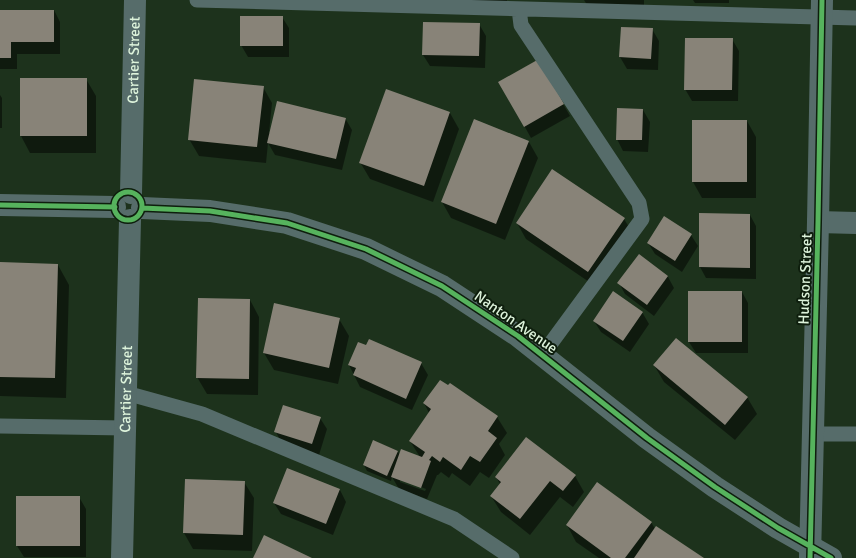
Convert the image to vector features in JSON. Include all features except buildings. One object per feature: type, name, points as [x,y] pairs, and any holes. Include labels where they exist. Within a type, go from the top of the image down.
[{"type":"street","name":"Cartier Street","points":[[122,558],[135,0]]},
{"type":"street","name":"Hudson Street","points":[[810,552],[822,9]]},
{"type":"street","name":"Nanton Avenue","points":[[0,205],[130,207],[210,211],[287,223],[366,248],[442,286],[518,336],[543,354],[665,451],[778,528],[810,552],[831,558]]},
{"type":"street","points":[[818,222],[856,223]]},
{"type":"lane","points":[[197,0],[519,9],[822,9],[856,18]]},
{"type":"lane","points":[[519,9],[521,25],[639,203],[642,219],[543,354]]},
{"type":"lane","points":[[126,393],[202,414],[454,519],[512,558]]},
{"type":"lane","points":[[0,426],[125,428]]},
{"type":"lane","points":[[813,434],[856,434]]},
{"type":"cycle path","points":[[810,558],[822,0]]},
{"type":"cycle path","points":[[128,192],[138,196],[142,206],[138,216],[128,220],[118,216],[114,206],[118,196],[128,192]]},
{"type":"cycle path","points":[[0,205],[115,207]]},
{"type":"cycle path","points":[[142,208],[210,211],[287,223],[366,249],[442,286],[518,336],[647,438],[715,487],[778,528],[831,558]]}]
